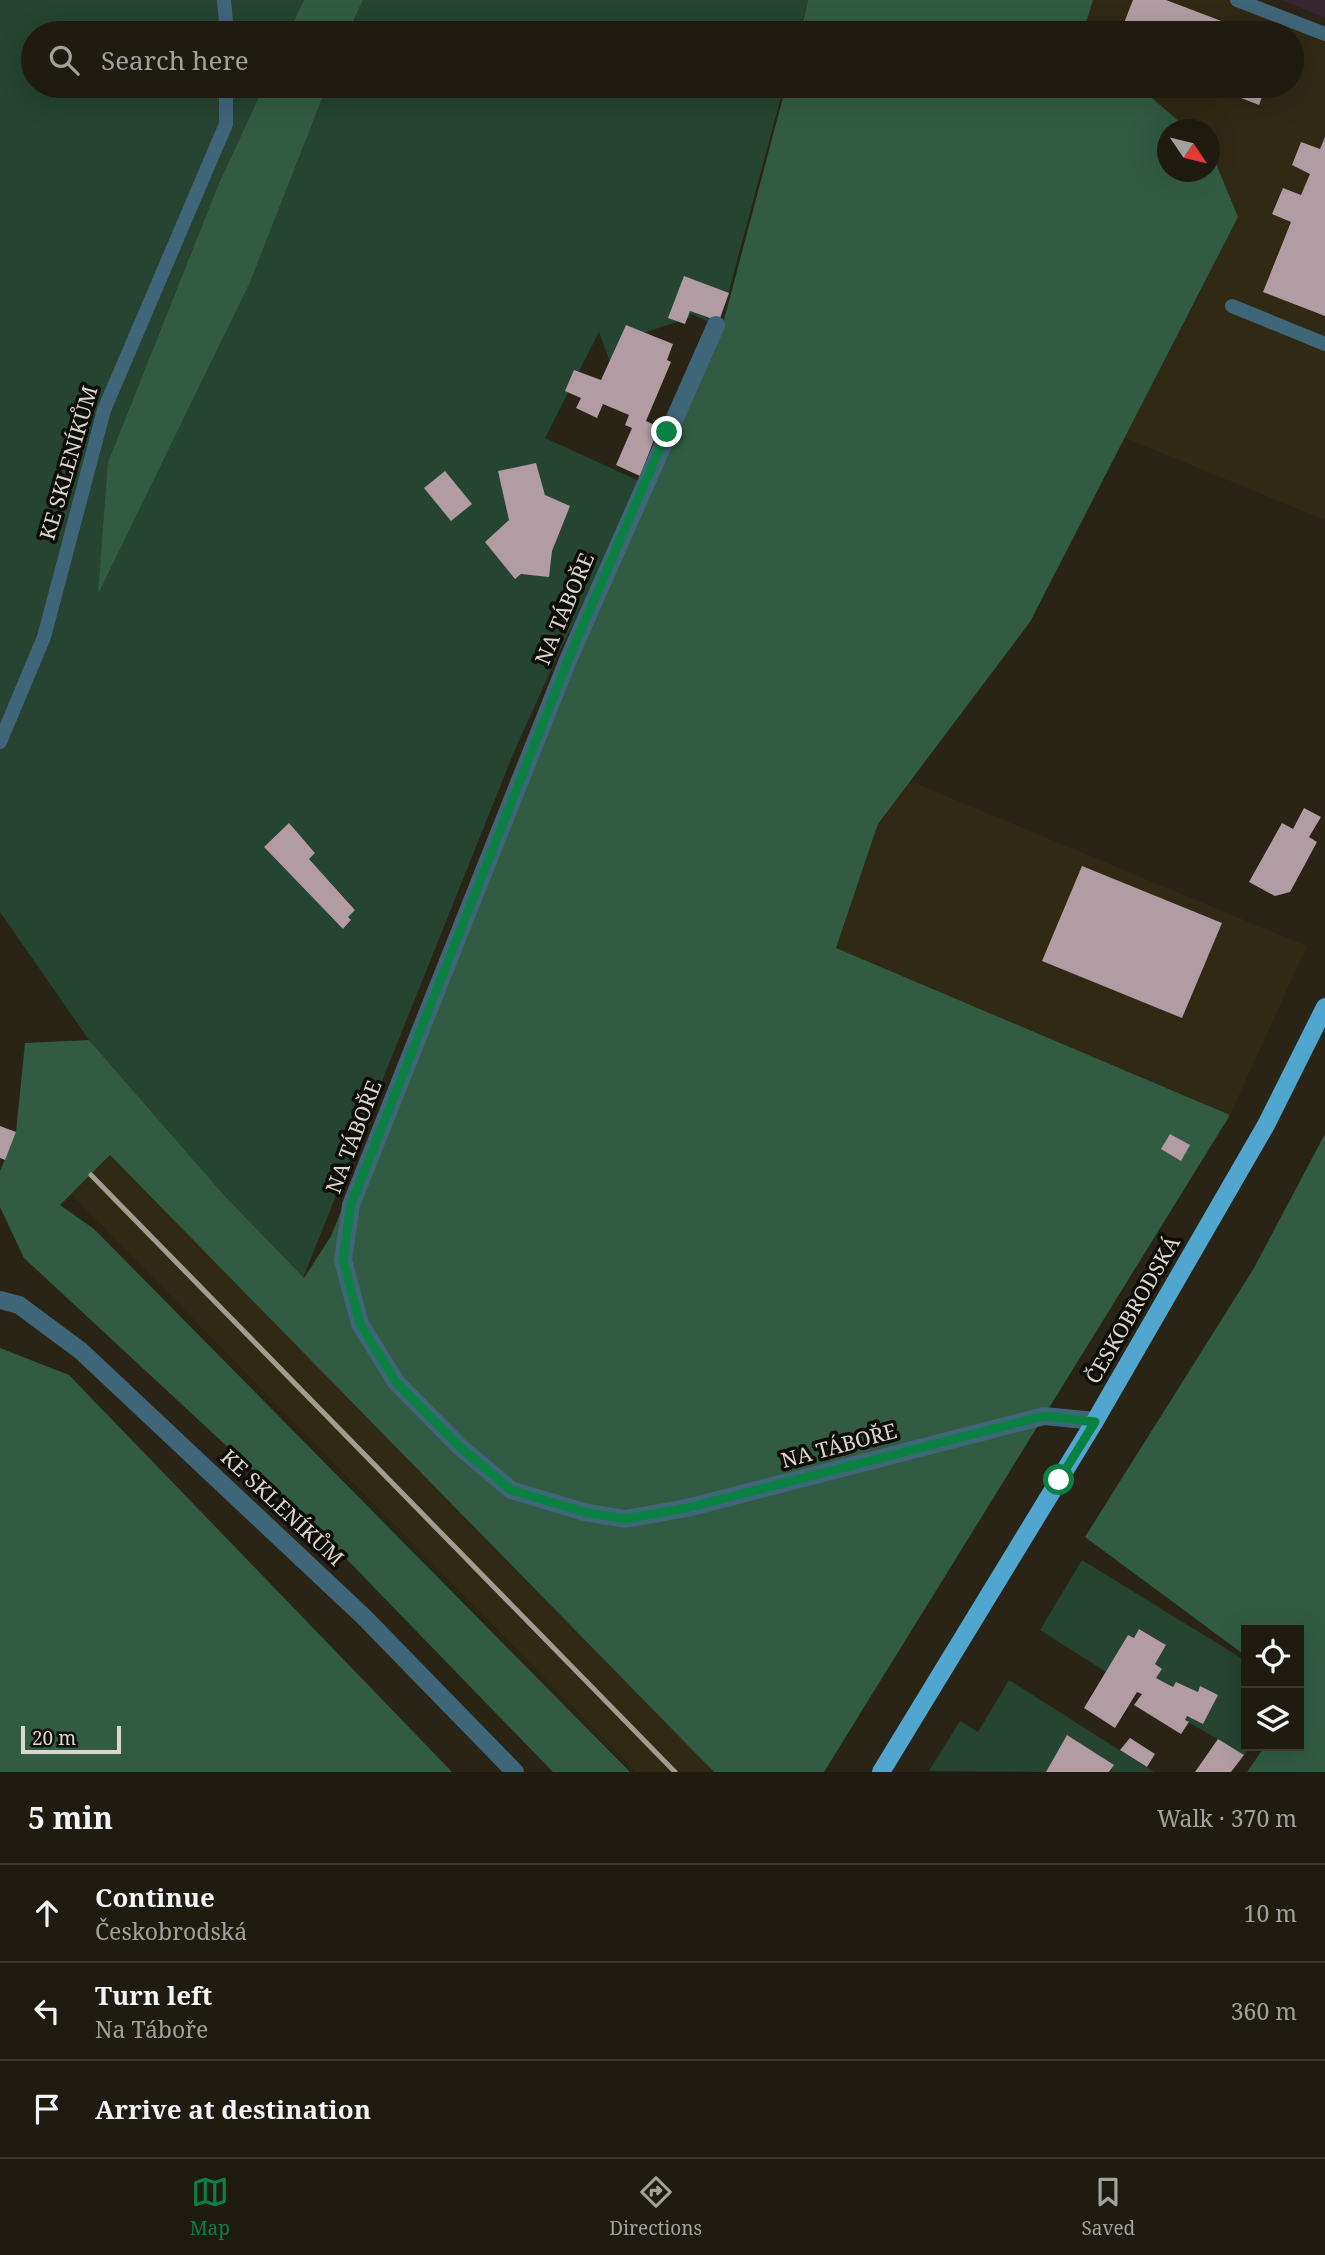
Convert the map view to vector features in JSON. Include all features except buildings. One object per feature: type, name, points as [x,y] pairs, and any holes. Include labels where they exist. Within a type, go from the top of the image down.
[{"type":"main road","name":"ČESKOBRODSKÁ","points":[[881,1772],[1095,1422],[1266,1125],[1325,1007]]},
{"type":"street","name":"NA TÁBOŘE","points":[[716,325],[568,660],[351,1205],[343,1260],[360,1324],[396,1382],[459,1446],[511,1490],[584,1512],[625,1519],[687,1508],[1044,1416],[1095,1422]]},
{"type":"street","name":"KE SKLENÍKŮM","points":[[0,1300],[19,1305],[81,1351],[364,1617],[515,1772]]},
{"type":"lane","points":[[224,0],[226,21]]},
{"type":"lane","points":[[1237,0],[1291,21]]},
{"type":"lane","points":[[1304,26],[1325,34]]},
{"type":"lane","name":"KE SKLENÍKŮM","points":[[0,742],[44,637],[104,410],[226,124],[226,98]]},
{"type":"lane","points":[[1232,306],[1325,344]]},
{"type":"shaded area","points":[[1093,0],[1225,0],[1275,21],[1087,21]]},
{"type":"shaded area","points":[[1281,0],[1325,0],[1325,18]]},
{"type":"shaded area","points":[[1304,33],[1325,42],[1325,520],[1125,438],[1238,217],[1220,173],[1220,119],[1176,119],[1152,98],[1304,98]]},
{"type":"shaded area","points":[[910,781],[1307,946],[1230,1115],[836,948],[878,824]]},
{"type":"shaded area","points":[[111,1155],[714,1772],[636,1772],[71,1194]]},
{"type":"green space","points":[[0,0],[304,0],[294,21],[21,21],[21,98],[258,98],[219,183],[108,462],[251,280],[322,98],[781,98],[729,291],[716,325],[691,314],[689,318],[643,333],[637,347],[619,340],[610,362],[599,332],[545,438],[648,485],[560,650],[514,752],[303,1278],[224,1195],[89,1040],[0,912]],"holes":[[[289,824],[315,853],[309,859],[355,909],[348,917],[351,921],[343,929],[264,847]]]},
{"type":"green space","points":[[304,0],[363,0],[353,21],[294,21]]},
{"type":"green space","points":[[363,0],[808,0],[802,21],[353,21]]},
{"type":"green space","points":[[808,0],[1093,0],[1087,21],[803,21]]},
{"type":"green space","points":[[258,98],[322,98],[251,280],[98,594],[108,462],[219,183]]},
{"type":"green space","points":[[783,98],[1152,98],[1176,119],[1157,119],[1157,182],[1220,182],[1220,173],[1238,217],[1030,622],[878,824],[836,948],[1230,1115],[824,1772],[714,1772],[110,1155],[60,1205],[94,1229],[630,1772],[553,1772],[330,1542],[24,1258],[0,1207],[0,1171],[16,1132],[25,1043],[89,1040],[224,1195],[304,1278],[331,1236],[452,940],[720,335]]},
{"type":"green space","points":[[1325,1134],[1325,1772],[1247,1772],[1262,1751],[1304,1751],[1304,1625],[1241,1625],[1241,1652],[1085,1537],[1254,1268]]},
{"type":"green space","points":[[0,1348],[69,1375],[452,1772],[0,1772]]},
{"type":"green space","points":[[1082,1560],[1241,1658],[1241,1751],[1247,1751],[1244,1755],[1185,1720],[1187,1716],[1203,1724],[1217,1695],[1200,1687],[1198,1692],[1176,1682],[1173,1687],[1156,1678],[1162,1669],[1155,1664],[1166,1645],[1140,1629],[1134,1638],[1128,1635],[1106,1672],[1040,1630]]},
{"type":"green space","points":[[1009,1680],[1154,1772],[1111,1772],[1113,1765],[1068,1736],[1046,1772],[929,1771],[960,1721],[978,1732]]},
{"type":"railway","points":[[91,1175],[675,1772]]},
{"type":"route","points":[[667,432],[568,660],[351,1205],[343,1260],[360,1324],[396,1382],[459,1446],[511,1490],[584,1512],[625,1519],[687,1508],[1044,1416],[1095,1422],[1059,1480]]}]
